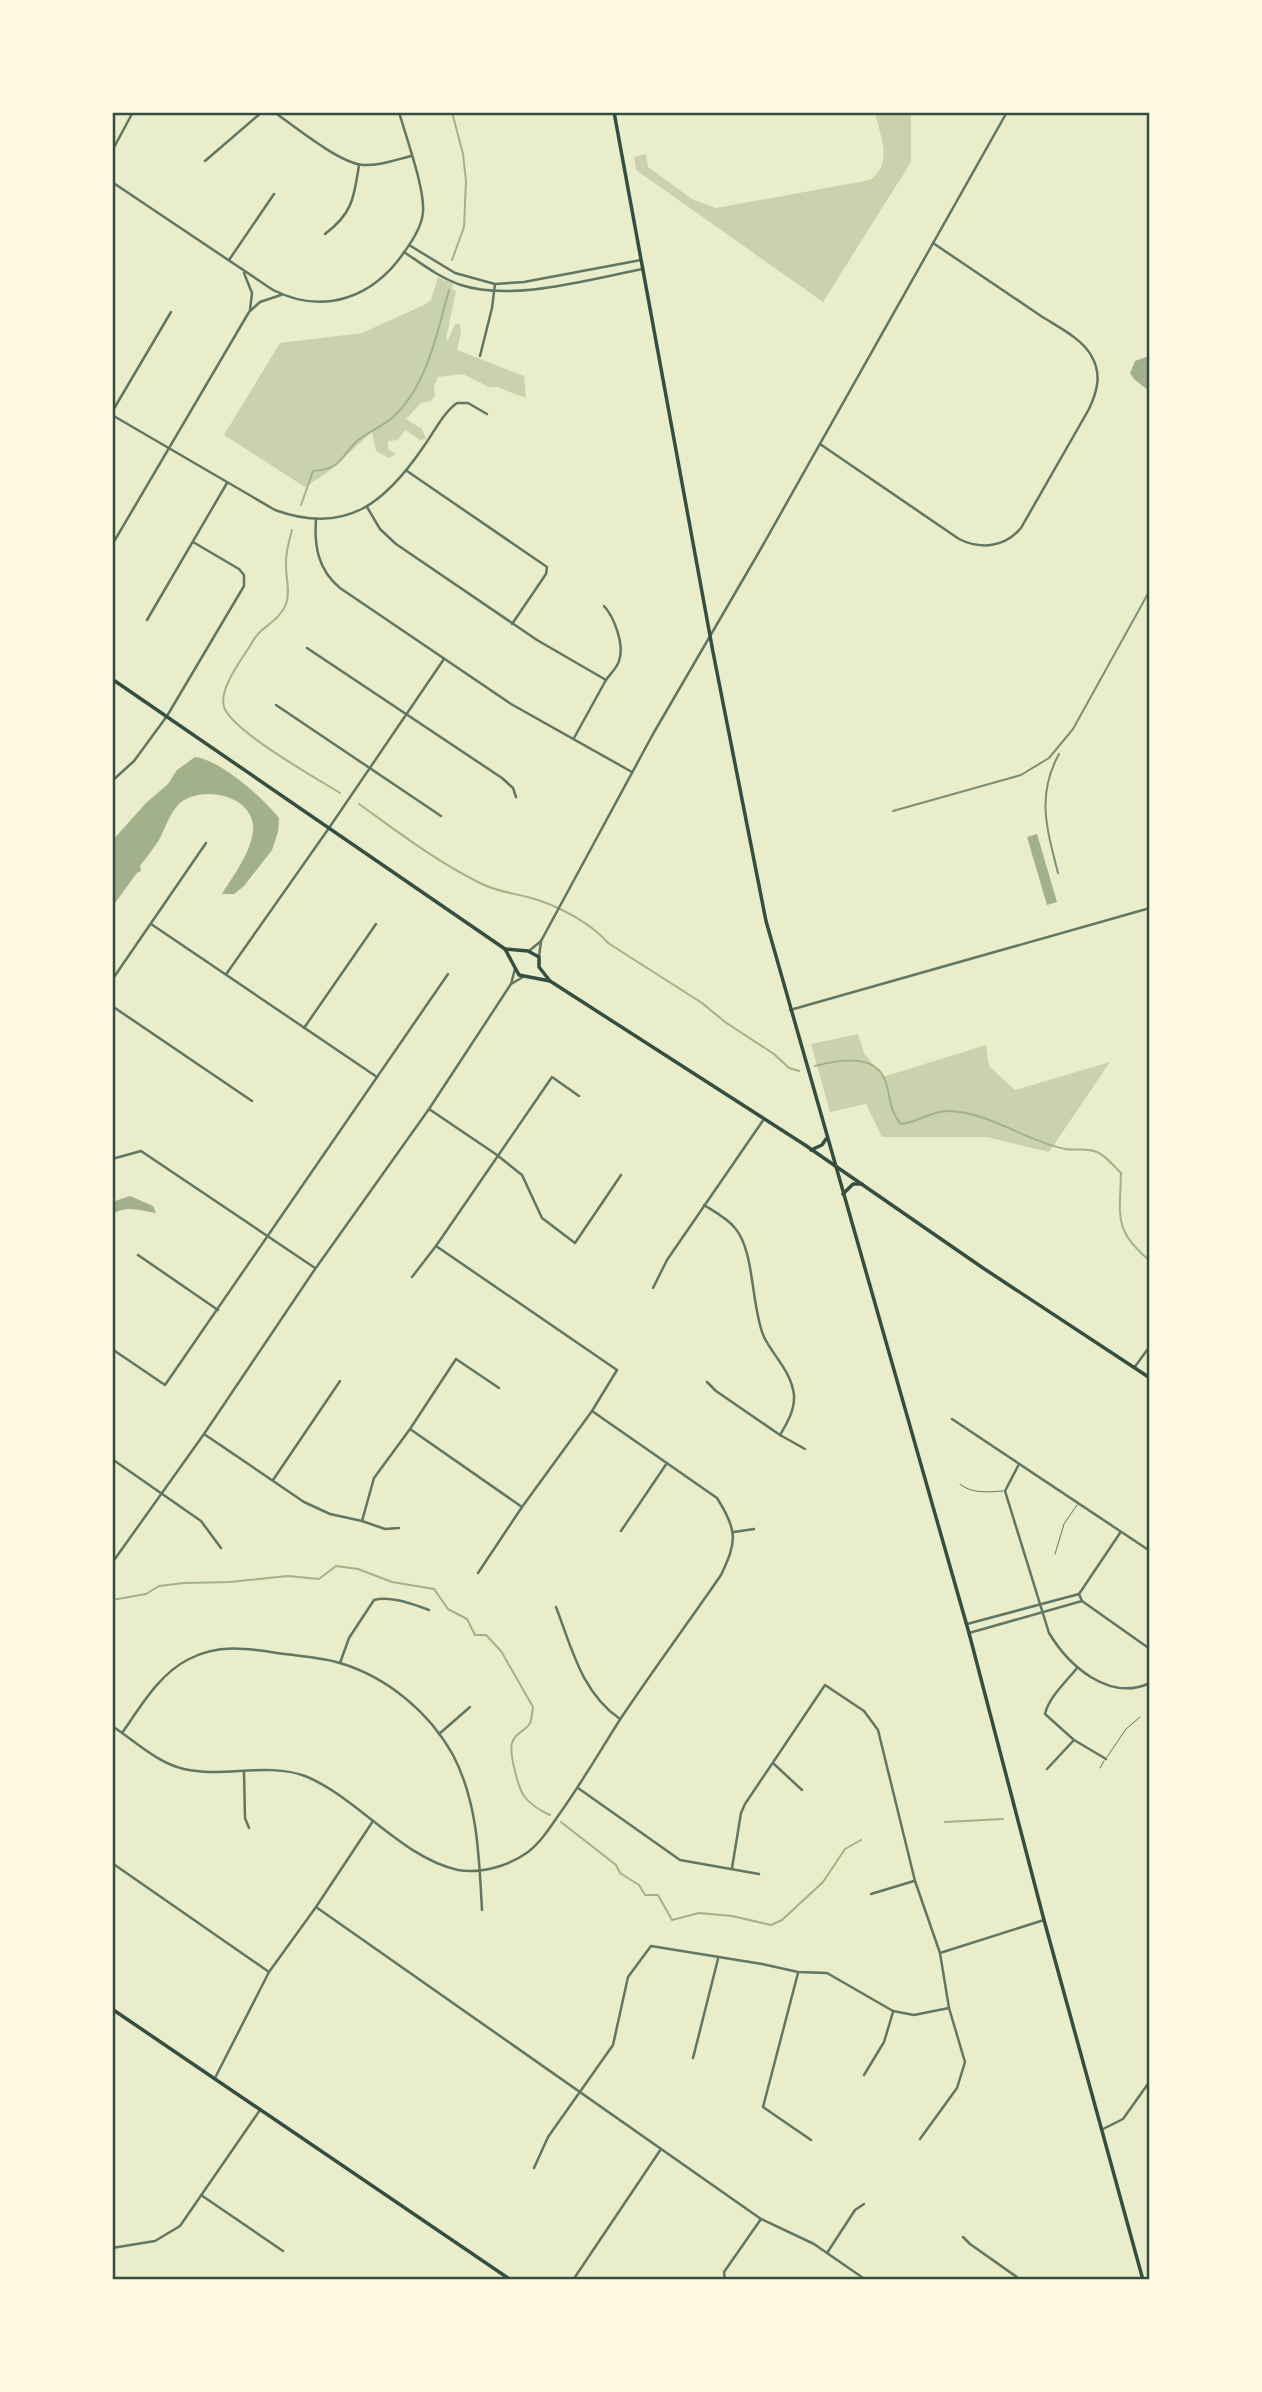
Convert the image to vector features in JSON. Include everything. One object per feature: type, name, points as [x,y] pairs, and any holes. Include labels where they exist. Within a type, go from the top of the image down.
[{"type":"main road","points":[[614,112],[759,892],[826,1139],[969,1633],[1044,1920],[1143,2280]]},
{"type":"main road","points":[[112,679],[505,948],[514,963]]},
{"type":"main road","points":[[505,948],[528,951],[539,957],[539,967],[550,981],[834,1165],[1150,1378]]},
{"type":"main road","points":[[523,951],[516,957],[514,969],[524,977],[550,981]]},
{"type":"main road","points":[[531,977],[539,967]]},
{"type":"main road","points":[[811,1150],[822,1145],[826,1139]]},
{"type":"main road","points":[[843,1194],[850,1186],[862,1184]]},
{"type":"main road","points":[[112,2009],[511,2280]]},
{"type":"street","points":[[112,151],[134,112]]},
{"type":"street","points":[[205,161],[262,112]]},
{"type":"street","points":[[274,112],[343,159],[359,165],[378,164],[411,156]]},
{"type":"street","points":[[112,181],[282,295],[315,302],[348,298],[383,278],[409,245],[422,220],[424,210],[399,112]]},
{"type":"street","points":[[539,957],[541,941],[632,772],[1007,112]]},
{"type":"street","points":[[325,234],[342,220],[350,208],[359,165]]},
{"type":"street","points":[[229,260],[274,194]]},
{"type":"street","points":[[820,444],[959,538],[972,544],[994,545],[1008,540],[1021,528],[1089,409],[1098,382],[1097,367],[1088,351],[1066,333],[933,243]]},
{"type":"street","points":[[409,245],[455,273],[495,284],[524,282],[642,260]]},
{"type":"street","points":[[404,252],[453,282],[494,292],[522,291],[643,269]]},
{"type":"street","points":[[243,270],[252,293],[249,312]]},
{"type":"street","points":[[480,356],[495,284]]},
{"type":"street","points":[[112,545],[249,312],[260,302],[282,295]]},
{"type":"street","points":[[171,312],[112,413],[275,510],[316,519],[344,516],[367,507],[384,496],[407,471],[454,405],[460,402],[468,403],[487,414]]},
{"type":"street","points":[[407,471],[547,567],[546,574],[512,624]]},
{"type":"street","points":[[147,620],[228,483]]},
{"type":"street","points":[[367,507],[390,540],[512,624],[606,680]]},
{"type":"street","points":[[316,519],[317,552],[322,566],[340,588],[511,704],[632,772]]},
{"type":"street","points":[[112,781],[134,761],[167,716],[244,586],[244,575],[239,569],[193,542]]},
{"type":"street","points":[[573,739],[618,663],[621,652],[612,617],[604,606]]},
{"type":"street","points":[[307,648],[502,778],[513,788],[516,797]]},
{"type":"street","points":[[227,973],[444,659]]},
{"type":"street","points":[[276,705],[441,816]]},
{"type":"street","points":[[112,980],[206,843]]},
{"type":"street","points":[[790,1010],[1150,908]]},
{"type":"street","points":[[151,924],[377,1077]]},
{"type":"street","points":[[304,1028],[376,924]]},
{"type":"street","points":[[528,951],[541,941]]},
{"type":"street","points":[[112,1563],[429,1110],[511,984],[514,969]]},
{"type":"street","points":[[112,1349],[165,1385],[448,974]]},
{"type":"street","points":[[511,984],[524,977]]},
{"type":"street","points":[[112,1006],[252,1101]]},
{"type":"street","points":[[412,1278],[552,1077],[579,1096]]},
{"type":"street","points":[[429,1110],[522,1175],[542,1218],[575,1243],[621,1175]]},
{"type":"street","points":[[653,1288],[667,1259],[764,1119]]},
{"type":"street","points":[[112,1159],[141,1151],[316,1268]]},
{"type":"street","points":[[704,1205],[727,1220],[741,1238],[763,1335],[788,1373],[794,1394],[793,1407],[780,1435]]},
{"type":"street","points":[[436,1246],[617,1370],[592,1411],[478,1573]]},
{"type":"street","points":[[138,1255],[218,1310]]},
{"type":"street","points":[[1134,1368],[1150,1346]]},
{"type":"street","points":[[362,1521],[374,1478],[456,1359],[499,1388]]},
{"type":"street","points":[[273,1480],[340,1381]]},
{"type":"street","points":[[707,1382],[780,1435],[805,1449]]},
{"type":"street","points":[[112,1726],[173,1766],[198,1771],[285,1772],[307,1777],[433,1861],[458,1870],[480,1871],[504,1865],[527,1853],[542,1839],[578,1788],[620,1719],[721,1575],[730,1556],[734,1532],[730,1518],[718,1498],[592,1411]]},
{"type":"street","points":[[952,1419],[1150,1551]]},
{"type":"street","points":[[410,1429],[522,1507]]},
{"type":"street","points":[[204,1434],[304,1502],[330,1514],[362,1521],[385,1530],[400,1528]]},
{"type":"street","points":[[112,1459],[201,1521],[221,1548]]},
{"type":"street","points":[[621,1531],[667,1463]]},
{"type":"street","points":[[1019,1464],[1006,1491],[1038,1604],[1055,1643],[1077,1668],[1114,1688],[1133,1689],[1150,1683]]},
{"type":"street","points":[[734,1532],[754,1529]]},
{"type":"street","points":[[966,1624],[1079,1594],[1121,1532]]},
{"type":"street","points":[[1079,1594],[1082,1601],[1150,1649]]},
{"type":"street","points":[[340,1663],[349,1638],[374,1600],[380,1598],[414,1604],[429,1610]]},
{"type":"street","points":[[969,1633],[1082,1601]]},
{"type":"street","points":[[556,1607],[578,1668],[591,1692],[620,1719]]},
{"type":"street","points":[[122,1733],[150,1694],[179,1664],[202,1653],[225,1647],[340,1663],[374,1677],[400,1694],[425,1716],[453,1756],[469,1793],[475,1823],[482,1910]]},
{"type":"street","points":[[1077,1668],[1053,1698],[1045,1714],[1074,1740],[1106,1759]]},
{"type":"street","points":[[732,1868],[741,1813],[825,1685],[864,1711],[878,1730],[915,1881],[940,1953],[949,2008],[965,2062],[957,2088],[920,2139]]},
{"type":"street","points":[[439,1734],[470,1707]]},
{"type":"street","points":[[1047,1769],[1074,1740]]},
{"type":"street","points":[[773,1763],[802,1790]]},
{"type":"street","points":[[244,1771],[245,1818],[249,1828]]},
{"type":"street","points":[[578,1788],[680,1860],[759,1874]]},
{"type":"street","points":[[215,2078],[270,1972],[373,1821]]},
{"type":"street","points":[[112,1863],[270,1972]]},
{"type":"street","points":[[871,1894],[915,1881]]},
{"type":"street","points":[[316,1907],[761,2219],[827,2253],[866,2280]]},
{"type":"street","points":[[940,1953],[1044,1920]]},
{"type":"street","points":[[534,2168],[548,2137],[613,2045],[628,1976],[651,1946],[798,1972],[827,1973],[894,2011],[914,2015],[949,2008]]},
{"type":"street","points":[[693,2058],[718,1958]]},
{"type":"street","points":[[798,1972],[763,2107],[811,2140]]},
{"type":"street","points":[[864,2075],[884,2042],[894,2011]]},
{"type":"street","points":[[1103,2129],[1123,2119],[1150,2081]]},
{"type":"street","points":[[112,2248],[155,2241],[175,2230],[260,2109]]},
{"type":"street","points":[[573,2280],[661,2149]]},
{"type":"street","points":[[201,2195],[283,2251]]},
{"type":"street","points":[[827,2253],[855,2210],[864,2204]]},
{"type":"street","points":[[725,2280],[724,2272],[761,2219]]},
{"type":"street","points":[[963,2237],[1021,2280]]},
{"type":"lane","points":[[960,1484],[965,1489],[1006,1491]]},
{"type":"lane","points":[[1055,1555],[1064,1524],[1079,1503]]},
{"type":"lane","points":[[1100,1769],[1126,1729],[1140,1717]]},
{"type":"shaded area","points":[[875,112],[911,114],[911,162],[823,302],[636,170],[634,157],[646,154],[648,167],[692,199],[716,208],[870,180],[882,166],[883,158]]},
{"type":"shaded area","points":[[438,277],[453,284],[452,289],[456,291],[446,339],[448,340],[455,324],[460,324],[457,350],[524,376],[526,398],[497,387],[489,387],[463,374],[438,377],[434,386],[435,395],[431,401],[421,403],[406,419],[422,429],[426,439],[420,440],[405,430],[398,440],[388,441],[388,449],[396,454],[389,458],[376,451],[372,432],[328,472],[305,487],[224,435],[280,343],[362,333],[431,300]]},
{"type":"shaded area","points":[[1150,358],[1150,392],[1130,373],[1135,361]]},
{"type":"shaded area","points":[[195,757],[229,772],[263,800],[279,818],[272,850],[244,886],[234,894],[222,894],[248,848],[253,832],[252,820],[247,810],[227,797],[202,794],[190,797],[173,811],[159,840],[140,866],[141,871],[112,907],[112,841],[146,803],[168,784],[177,770]]},
{"type":"shaded area","points":[[1037,834],[1057,902],[1047,905],[1027,837]]},
{"type":"shaded area","points":[[858,1034],[864,1053],[883,1077],[986,1045],[989,1066],[1015,1090],[1110,1062],[1049,1152],[986,1137],[882,1137],[866,1104],[830,1112],[811,1044]]},
{"type":"shaded area","points":[[130,1196],[153,1206],[156,1213],[128,1209],[112,1214],[112,1202]]},
{"type":"waterway","points":[[452,112],[463,154],[466,181],[464,227],[452,260]]},
{"type":"waterway","points":[[301,505],[313,471],[329,468],[339,462],[356,442],[392,418],[414,391],[429,359],[449,290]]},
{"type":"waterway","points":[[292,530],[286,558],[286,604],[278,616],[257,635],[235,669],[224,693],[224,707],[230,717],[258,741],[340,793]]},
{"type":"waterway","points":[[359,804],[464,875],[493,888],[541,901],[573,916],[608,943],[702,1003],[725,1022],[774,1054],[789,1068],[799,1071]]},
{"type":"waterway","points":[[815,1066],[845,1061],[865,1062],[874,1066],[886,1083],[892,1109],[901,1124],[941,1112],[962,1112],[992,1121],[1050,1145],[1100,1154],[1121,1173],[1121,1222],[1130,1240],[1150,1261]]},
{"type":"waterway","points":[[112,1600],[146,1594],[159,1586],[184,1583],[288,1576],[319,1579],[336,1566],[358,1569],[392,1582],[434,1589],[448,1609],[467,1619],[475,1635],[486,1635],[501,1651],[533,1707],[530,1723],[515,1736],[512,1743],[513,1762],[524,1796],[550,1815]]},
{"type":"waterway","points":[[945,1822],[1003,1819]]},
{"type":"waterway","points":[[561,1822],[616,1865],[620,1873],[639,1885],[645,1895],[658,1895],[672,1920],[699,1913],[732,1916],[771,1925],[782,1920],[823,1882],[845,1849],[861,1840]]},
{"type":"railway","points":[[893,811],[1021,775],[1049,758],[1073,729],[1150,590]]},
{"type":"railway","points":[[1058,873],[1047,827],[1046,799],[1052,769],[1059,754]]}]
